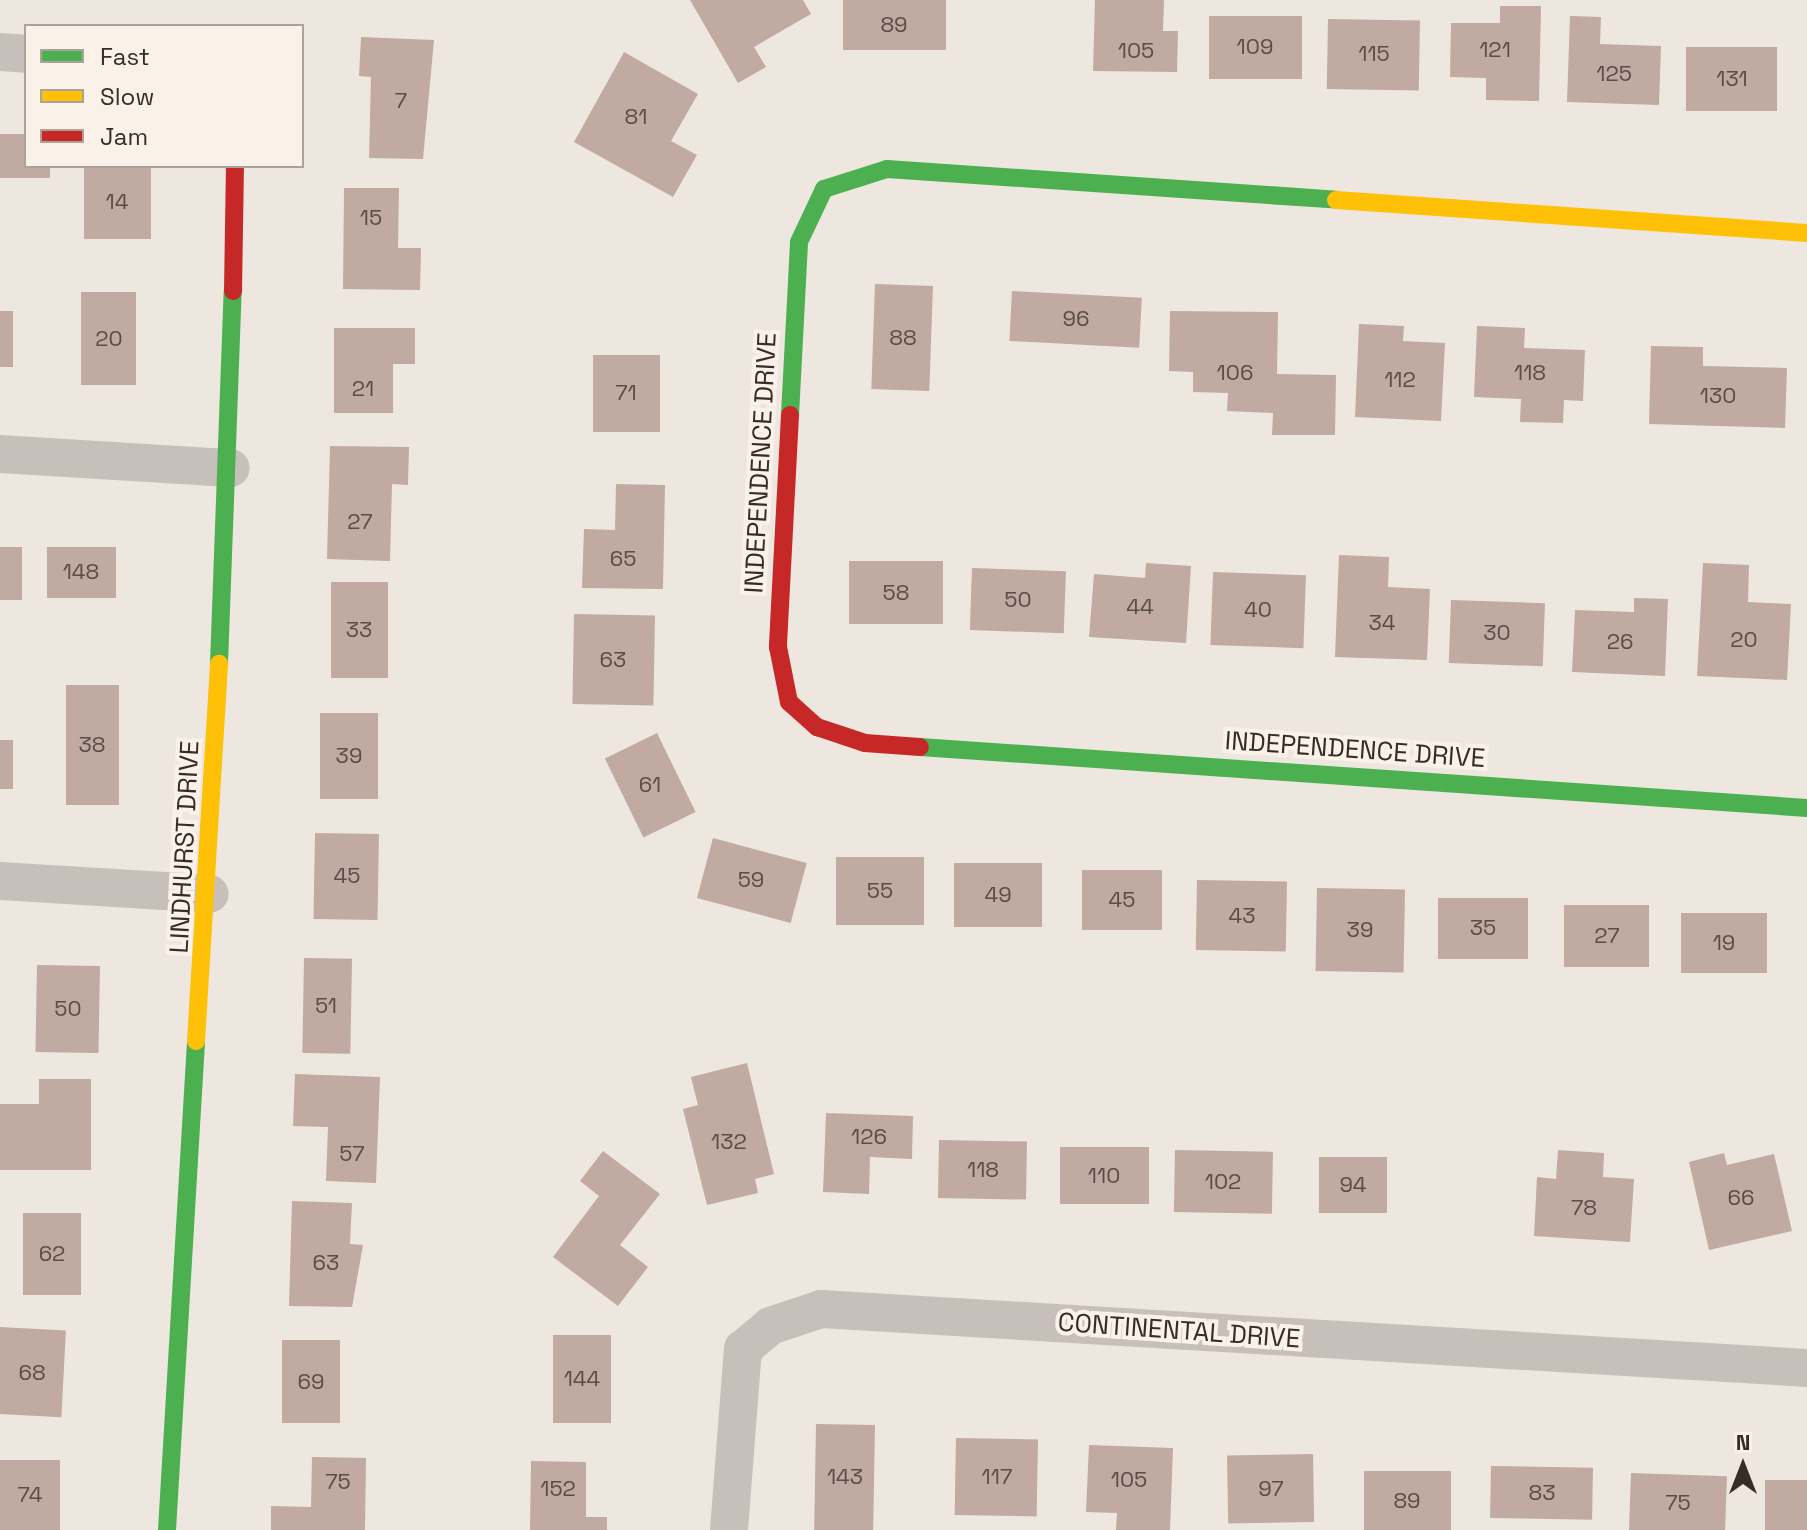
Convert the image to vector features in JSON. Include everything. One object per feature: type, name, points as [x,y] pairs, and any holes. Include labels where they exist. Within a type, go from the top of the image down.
[{"type":"street","points":[[0,52],[24,54]]},
{"type":"street","name":"LINDHURST DRIVE","points":[[167,1530],[210,894],[231,468],[235,168]]},
{"type":"street","name":"INDEPENDENCE DRIVE","points":[[1807,233],[887,169],[824,189],[799,242],[778,647],[789,702],[817,727],[865,743],[1807,808]]},
{"type":"street","points":[[0,454],[231,468]]},
{"type":"street","points":[[0,881],[210,894]]},
{"type":"street","name":"CONTINENTAL DRIVE","points":[[729,1530],[743,1349],[770,1326],[821,1309],[1807,1368]]},
{"type":"building","points":[[690,0],[803,0],[811,14],[754,47],[766,67],[738,83]]},
{"type":"building","points":[[843,0],[946,0],[946,50],[843,50]]},
{"type":"building","points":[[1095,0],[1164,0],[1163,31],[1178,31],[1177,72],[1093,71]]},
{"type":"building","points":[[1500,6],[1541,6],[1539,101],[1486,100],[1486,78],[1450,77],[1451,23],[1500,23]]},
{"type":"building","points":[[1209,16],[1302,16],[1302,79],[1209,79]]},
{"type":"building","points":[[1570,16],[1601,17],[1600,44],[1661,46],[1659,105],[1567,102]]},
{"type":"building","points":[[1328,19],[1420,21],[1419,91],[1327,89]]},
{"type":"building","points":[[361,37],[434,40],[423,159],[369,158],[371,77],[359,76]]},
{"type":"building","points":[[1686,47],[1777,47],[1777,111],[1686,111]]},
{"type":"building","points":[[624,52],[698,94],[671,141],[697,155],[673,197],[574,142]]},
{"type":"building","points":[[0,134],[24,134],[24,168],[50,168],[50,178],[0,178]]},
{"type":"building","points":[[84,168],[151,168],[151,239],[84,239]]},
{"type":"building","points":[[344,188],[399,188],[398,248],[421,248],[420,290],[343,289]]},
{"type":"building","points":[[875,284],[933,286],[929,391],[871,389]]},
{"type":"building","points":[[1012,291],[1142,298],[1139,348],[1009,341]]},
{"type":"building","points":[[81,292],[136,292],[136,385],[81,385]]},
{"type":"building","points":[[0,311],[13,311],[13,367],[0,367]]},
{"type":"building","points":[[1170,311],[1278,312],[1277,374],[1336,375],[1335,435],[1272,435],[1273,413],[1227,411],[1228,393],[1193,392],[1193,372],[1169,371]]},
{"type":"building","points":[[1359,324],[1404,326],[1403,341],[1445,343],[1441,421],[1355,417]]},
{"type":"building","points":[[1477,326],[1525,328],[1524,348],[1585,350],[1583,401],[1564,400],[1563,423],[1520,422],[1521,399],[1474,397]]},
{"type":"building","points":[[334,328],[415,328],[415,364],[393,364],[393,413],[334,413]]},
{"type":"building","points":[[1651,346],[1703,347],[1703,366],[1787,368],[1785,428],[1649,424]]},
{"type":"building","points":[[593,355],[660,355],[660,432],[593,432]]},
{"type":"building","points":[[330,446],[409,447],[408,485],[392,484],[390,561],[327,559]]},
{"type":"building","points":[[616,484],[665,485],[663,589],[582,588],[584,529],[615,530]]},
{"type":"building","points":[[0,547],[22,547],[22,600],[0,600]]},
{"type":"building","points":[[47,547],[116,547],[116,598],[47,598]]},
{"type":"building","points":[[1339,555],[1389,557],[1388,587],[1430,589],[1427,660],[1335,657]]},
{"type":"building","points":[[849,561],[943,561],[943,624],[849,624]]},
{"type":"building","points":[[1146,563],[1191,566],[1186,643],[1089,637],[1094,574],[1145,578]]},
{"type":"building","points":[[1703,563],[1749,565],[1748,602],[1791,604],[1787,680],[1697,676]]},
{"type":"building","points":[[972,568],[1066,571],[1064,633],[970,630]]},
{"type":"building","points":[[1213,572],[1306,575],[1303,648],[1210,645]]},
{"type":"building","points":[[331,582],[388,582],[388,678],[331,678]]},
{"type":"building","points":[[1634,598],[1668,599],[1665,676],[1572,672],[1575,610],[1634,612]]},
{"type":"building","points":[[1451,600],[1545,603],[1543,666],[1449,663]]},
{"type":"building","points":[[574,614],[655,615],[653,705],[572,704]]},
{"type":"building","points":[[66,685],[119,685],[119,805],[66,805]]},
{"type":"building","points":[[320,713],[378,713],[378,799],[320,799]]},
{"type":"building","points":[[657,733],[696,812],[643,838],[605,758]]},
{"type":"building","points":[[0,740],[13,740],[13,789],[0,789]]},
{"type":"building","points":[[315,833],[379,834],[377,920],[313,919]]},
{"type":"building","points":[[713,838],[807,863],[791,923],[697,898]]},
{"type":"building","points":[[836,857],[924,857],[924,925],[836,925]]},
{"type":"building","points":[[954,863],[1042,863],[1042,927],[954,927]]},
{"type":"building","points":[[1082,870],[1162,870],[1162,930],[1082,930]]},
{"type":"building","points":[[1197,880],[1287,882],[1286,952],[1196,950]]},
{"type":"building","points":[[1317,888],[1405,890],[1404,973],[1316,971]]},
{"type":"building","points":[[1438,898],[1528,898],[1528,959],[1438,959]]},
{"type":"building","points":[[1564,905],[1649,905],[1649,967],[1564,967]]},
{"type":"building","points":[[1681,913],[1767,913],[1767,973],[1681,973]]},
{"type":"building","points":[[304,958],[352,959],[350,1054],[302,1053]]},
{"type":"building","points":[[37,965],[100,966],[98,1053],[35,1052]]},
{"type":"building","points":[[747,1063],[774,1174],[755,1179],[758,1193],[707,1205],[683,1109],[698,1105],[691,1077]]},
{"type":"building","points":[[295,1074],[380,1077],[376,1183],[326,1181],[328,1127],[293,1126]]},
{"type":"building","points":[[39,1079],[91,1079],[91,1170],[0,1170],[0,1104],[39,1104]]},
{"type":"building","points":[[826,1113],[913,1116],[912,1159],[870,1157],[869,1194],[823,1192]]},
{"type":"building","points":[[939,1140],[1027,1142],[1026,1200],[938,1198]]},
{"type":"building","points":[[1060,1147],[1149,1147],[1149,1204],[1060,1204]]},
{"type":"building","points":[[1175,1150],[1273,1152],[1272,1214],[1174,1212]]},
{"type":"building","points":[[1558,1150],[1604,1153],[1603,1177],[1634,1179],[1630,1242],[1534,1236],[1537,1177],[1556,1179]]},
{"type":"building","points":[[603,1151],[660,1194],[620,1245],[648,1267],[618,1306],[553,1257],[599,1196],[580,1181]]},
{"type":"building","points":[[1724,1153],[1727,1165],[1774,1154],[1792,1231],[1709,1250],[1689,1162]]},
{"type":"building","points":[[1319,1157],[1387,1157],[1387,1213],[1319,1213]]},
{"type":"building","points":[[292,1201],[352,1203],[350,1244],[363,1245],[352,1307],[289,1306]]},
{"type":"building","points":[[23,1213],[81,1213],[81,1295],[23,1295]]},
{"type":"building","points":[[0,1327],[66,1330],[61,1417],[0,1414]]},
{"type":"building","points":[[553,1335],[611,1335],[611,1423],[553,1423]]},
{"type":"building","points":[[282,1340],[340,1340],[340,1423],[282,1423]]},
{"type":"building","points":[[816,1424],[875,1425],[873,1530],[814,1530]]},
{"type":"building","points":[[956,1438],[1038,1439],[1037,1516],[955,1515]]},
{"type":"building","points":[[1089,1445],[1173,1448],[1170,1530],[1116,1530],[1117,1513],[1086,1512]]},
{"type":"building","points":[[1313,1454],[1314,1522],[1228,1523],[1227,1456]]},
{"type":"building","points":[[312,1457],[366,1458],[365,1530],[271,1530],[271,1506],[311,1507]]},
{"type":"building","points":[[0,1460],[60,1460],[60,1530],[0,1530]]},
{"type":"building","points":[[531,1461],[586,1462],[586,1517],[607,1517],[607,1530],[530,1530]]},
{"type":"building","points":[[1491,1466],[1593,1468],[1592,1520],[1490,1518]]},
{"type":"building","points":[[1364,1471],[1451,1471],[1451,1530],[1364,1530]]},
{"type":"building","points":[[1631,1473],[1727,1476],[1725,1530],[1629,1530]]},
{"type":"building","points":[[1765,1480],[1807,1480],[1807,1530],[1765,1530]]},
{"type":"traffic: fast","points":[[790,415],[799,242],[824,189],[887,169],[1336,200]]},
{"type":"traffic: fast","points":[[219,664],[233,291]]},
{"type":"traffic: fast","points":[[920,747],[1807,808]]},
{"type":"traffic: fast","points":[[167,1530],[196,1041]]},
{"type":"traffic: slow","points":[[1336,200],[1807,233]]},
{"type":"traffic: slow","points":[[196,1041],[219,664]]},
{"type":"traffic: jam","points":[[233,291],[235,168]]},
{"type":"traffic: jam","points":[[790,415],[778,647],[789,702],[817,727],[865,743],[920,747]]}]
